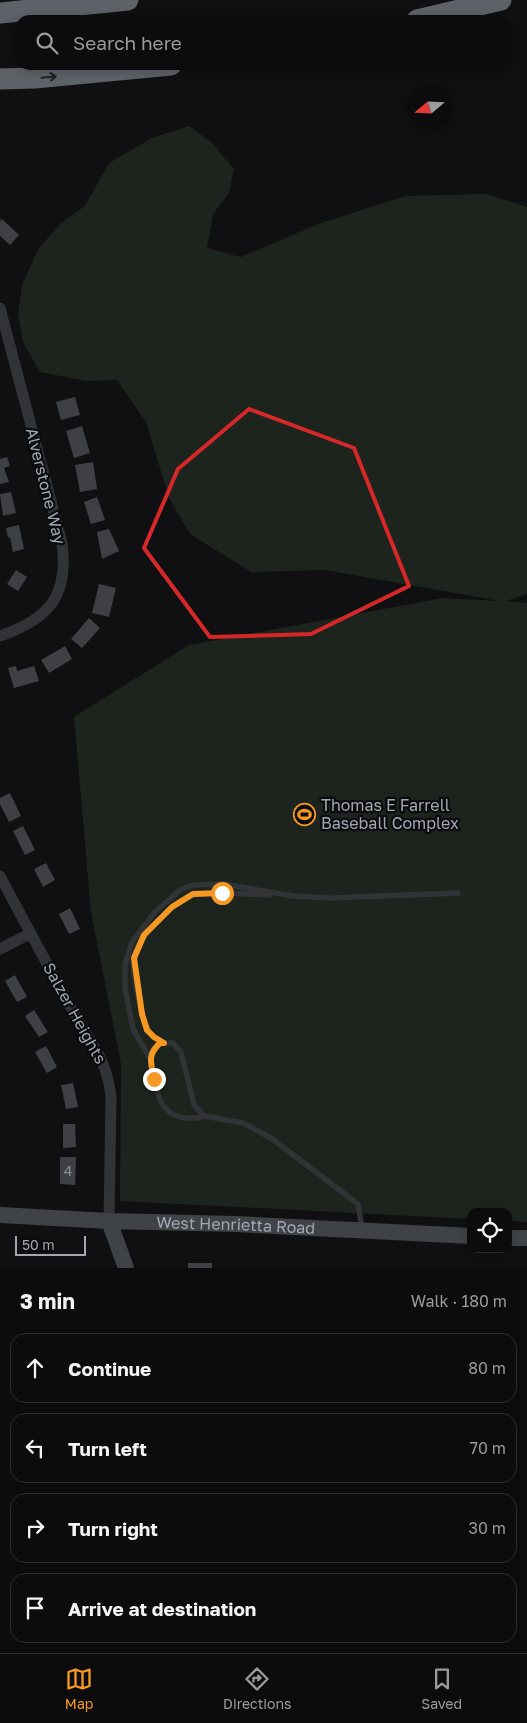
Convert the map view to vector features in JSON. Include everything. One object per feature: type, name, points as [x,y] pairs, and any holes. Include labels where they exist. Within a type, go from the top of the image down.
[{"type":"highway","points":[[0,13],[128,0]]},
{"type":"highway","points":[[437,15],[501,0]]},
{"type":"highway","points":[[0,79],[35,78],[119,70]]},
{"type":"main road","name":"West Henrietta Road","points":[[0,1215],[467,1236]]},
{"type":"main road","points":[[109,1221],[126,1268]]},
{"type":"main road","points":[[512,1238],[527,1238]]},
{"type":"street","name":"Alverstone Way","points":[[0,308],[62,543],[64,565],[62,583],[58,594],[44,612],[24,626],[0,636]]},
{"type":"street","name":"Salzer Heights","points":[[0,876],[74,1013],[97,1050],[107,1074],[111,1104],[109,1221]]},
{"type":"street","points":[[0,949],[31,933]]},
{"type":"lane","points":[[293,896],[223,884],[194,885],[180,890],[155,912],[132,942],[125,965],[125,988],[133,1030],[150,1060],[159,1098],[164,1108],[179,1117],[196,1119],[204,1116],[243,1123],[271,1138],[358,1204],[363,1230]]},
{"type":"lane","points":[[164,1043],[147,1030],[142,1014],[134,958],[144,935],[172,907],[193,894],[222,893],[331,898],[458,893]]},
{"type":"lane","points":[[150,1060],[152,1050],[160,1043],[173,1043],[182,1052],[194,1105],[204,1116]]},
{"type":"highlighted area","points":[[249,409],[354,448],[409,586],[311,634],[210,637],[144,548],[178,469]]},
{"type":"shaded area","name":"Thomas E Farrell Baseball Complex","points":[[189,126],[212,143],[234,169],[229,193],[213,214],[207,248],[241,257],[321,223],[406,196],[487,194],[527,207],[527,594],[506,601],[527,603],[527,1222],[512,1221],[512,1208],[467,1208],[467,1219],[120,1201],[121,1064],[91,912],[74,717],[189,645],[443,598],[500,601],[325,570],[251,572],[190,534],[169,498],[146,422],[117,380],[86,381],[40,372],[23,342],[18,315],[22,285],[39,248],[61,223],[85,206],[109,163],[152,138]]},
{"type":"building","points":[[2,219],[19,235],[10,245],[0,236],[0,221]]},
{"type":"building","points":[[75,397],[80,415],[61,420],[56,402]]},
{"type":"building","points":[[82,426],[90,453],[74,458],[66,431]]},
{"type":"building","points":[[7,457],[10,466],[4,468],[9,482],[0,484],[0,459]]},
{"type":"building","points":[[93,462],[97,489],[80,492],[75,465]]},
{"type":"building","points":[[11,492],[16,513],[3,516],[0,494]]},
{"type":"building","points":[[97,497],[105,520],[91,524],[84,502]]},
{"type":"building","points":[[19,525],[24,549],[13,552],[6,528]]},
{"type":"building","points":[[109,529],[119,551],[102,559],[97,532]]},
{"type":"building","points":[[16,570],[27,577],[18,591],[7,584]]},
{"type":"building","points":[[99,584],[116,588],[109,617],[92,613]]},
{"type":"building","points":[[89,618],[100,628],[82,648],[71,639]]},
{"type":"building","points":[[65,646],[72,659],[49,673],[41,660]]},
{"type":"building","points":[[16,666],[17,671],[34,666],[39,681],[14,688],[8,668]]},
{"type":"building","points":[[10,793],[21,816],[9,822],[0,804],[0,798]]},
{"type":"building","points":[[23,826],[35,850],[25,855],[13,831]]},
{"type":"building","points":[[46,863],[55,880],[43,887],[34,869]]},
{"type":"building","points":[[70,908],[80,929],[69,934],[59,914]]},
{"type":"building","points":[[15,975],[27,997],[17,1002],[5,981]]},
{"type":"building","points":[[34,1010],[48,1032],[39,1037],[25,1016]]},
{"type":"building","points":[[46,1046],[57,1067],[47,1073],[35,1052]]},
{"type":"building","points":[[73,1083],[78,1107],[66,1109],[61,1085]]},
{"type":"building","points":[[63,1124],[75,1124],[76,1147],[63,1148]]},
{"type":"building","points":[[60,1157],[76,1157],[75,1185],[60,1184]]},
{"type":"building","points":[[188,1263],[212,1263],[212,1268],[188,1268]]},
{"type":"place","name":"Thomas E Farrell Baseball Complex","points":[[305,814]]},
{"type":"route","points":[[154,1079],[150,1060],[152,1050],[160,1043],[164,1043],[147,1030],[136,983],[134,958],[144,935],[172,907],[193,894],[222,893]]}]
